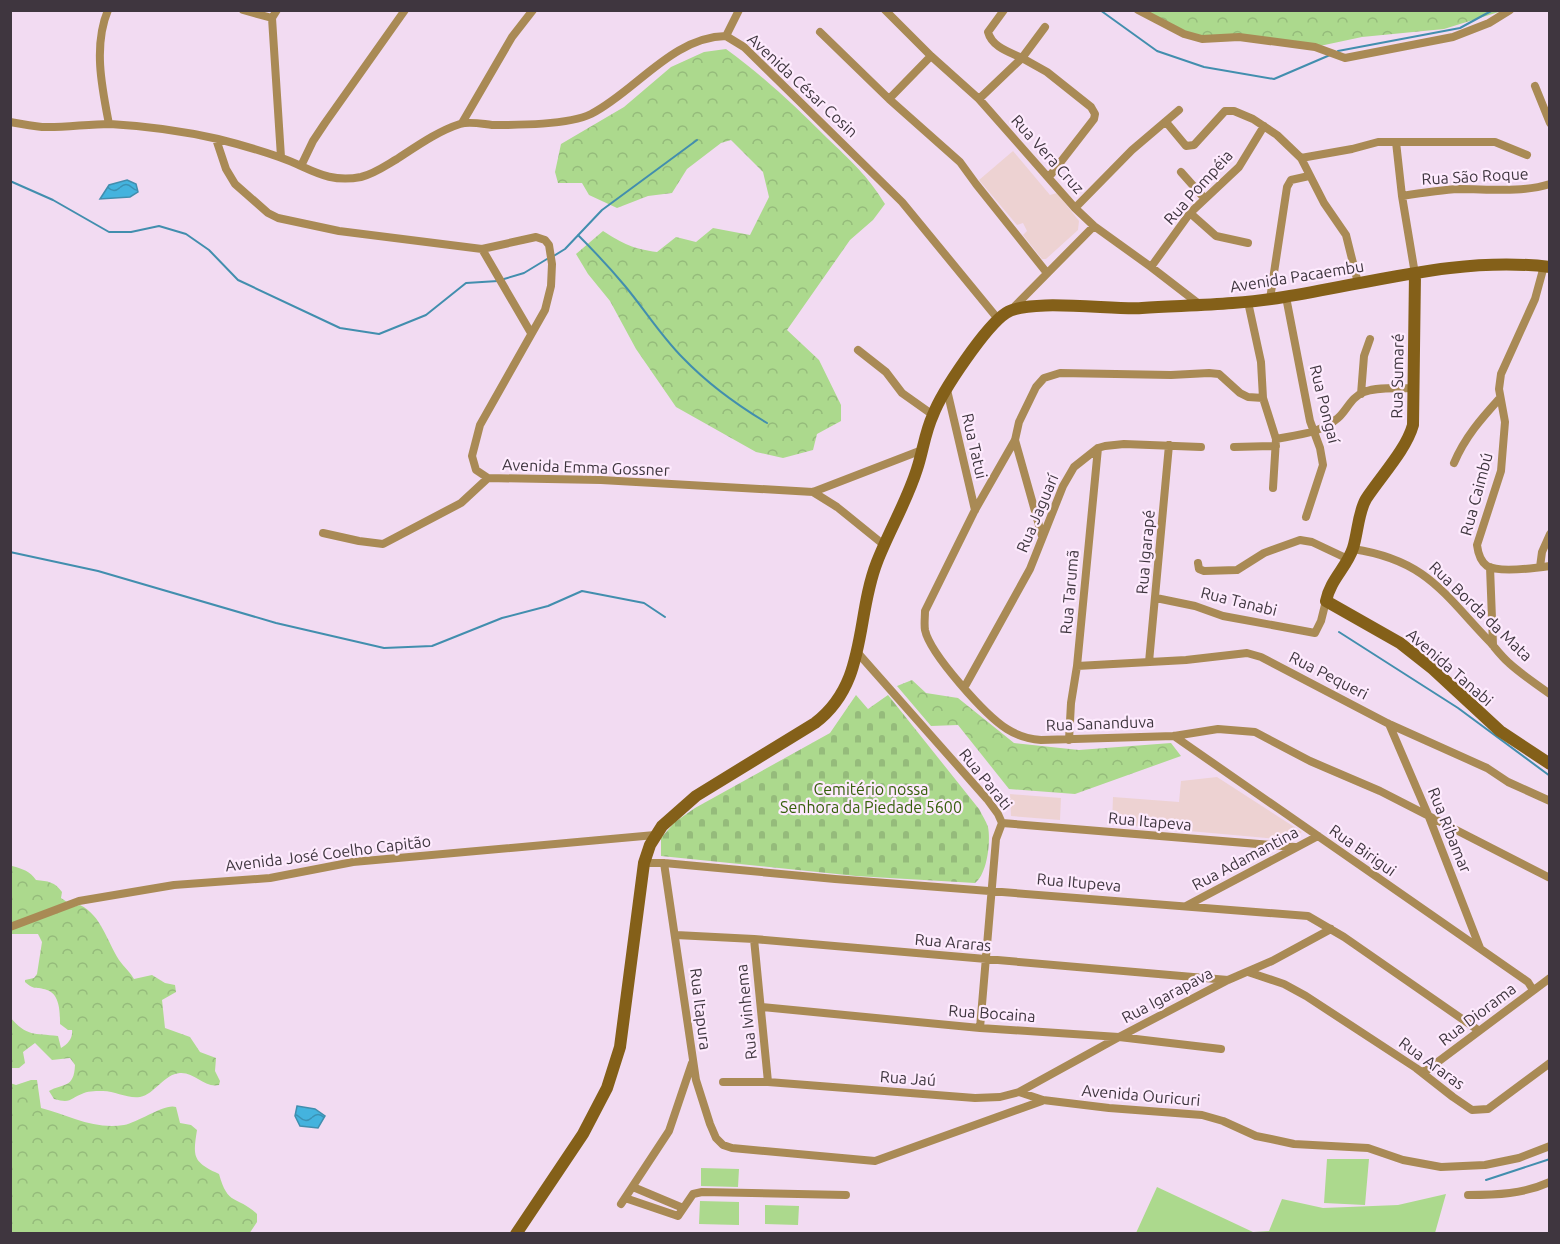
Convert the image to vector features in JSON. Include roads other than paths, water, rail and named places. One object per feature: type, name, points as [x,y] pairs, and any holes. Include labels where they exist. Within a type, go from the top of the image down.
[{"type":"main road","name":"Avenida Pacaembu","points":[[1012,310],[1031,306],[1138,308],[1248,302],[1456,266],[1495,264],[1547,267]]},
{"type":"main road","name":"Rua Sumaré","points":[[1326,601],[1328,590],[1351,554],[1365,502],[1410,439],[1415,388],[1415,274]]},
{"type":"main road","points":[[516,1233],[583,1134],[608,1088],[620,1047],[644,863],[655,835],[667,820],[696,796],[825,715],[838,699],[853,671],[876,565],[917,470],[933,415],[966,360],[998,319],[1012,310]]},
{"type":"main road","name":"Avenida Tanabi","points":[[1326,601],[1400,643],[1433,669],[1500,731],[1550,764]]},
{"type":"street","points":[[108,10],[100,40],[101,71],[109,124]]},
{"type":"street","points":[[243,10],[274,14],[281,157]]},
{"type":"street","points":[[301,166],[325,123],[405,10]]},
{"type":"street","points":[[462,123],[512,38],[533,10]]},
{"type":"street","points":[[726,36],[739,10]]},
{"type":"street","name":"Rua Vera Cruz","points":[[885,10],[979,99],[1094,226],[1199,304]]},
{"type":"street","points":[[1004,10],[988,32],[990,39],[1047,72],[1091,107],[1095,114],[1094,120],[1049,177]]},
{"type":"street","points":[[1138,10],[1184,34],[1202,39],[1250,38],[1315,47],[1345,58],[1453,38],[1489,23],[1510,10]]},
{"type":"street","points":[[979,99],[1022,58],[1045,27]]},
{"type":"street","points":[[820,32],[889,99],[960,162],[1047,273]]},
{"type":"street","name":"Avenida César Cosin","points":[[216,139],[281,157],[332,179],[347,180],[364,177],[428,139],[462,123],[494,125],[561,122],[589,115],[622,96],[686,46],[699,40],[726,36],[744,47],[896,195],[998,319]]},
{"type":"street","points":[[889,99],[931,56]]},
{"type":"street","points":[[1535,86],[1550,123]]},
{"type":"street","points":[[1076,208],[1132,150],[1179,110]]},
{"type":"street","points":[[1166,122],[1186,146],[1194,145],[1225,111],[1242,114],[1277,135],[1301,158],[1324,203],[1346,235],[1358,283]]},
{"type":"street","points":[[10,122],[42,127],[109,124],[216,139]]},
{"type":"street","name":"Rua Pompéia","points":[[1151,267],[1190,213],[1239,167],[1264,126]]},
{"type":"street","name":"Avenida Emma Gossner","points":[[216,139],[226,169],[235,184],[268,213],[278,218],[339,231],[482,249],[536,237],[545,240],[549,246],[552,264],[551,286],[545,310],[480,425],[472,456],[476,470],[488,478],[602,480],[813,492],[922,450]]},
{"type":"street","points":[[1301,158],[1378,142],[1495,142],[1527,154]]},
{"type":"street","points":[[1396,142],[1415,274]]},
{"type":"street","points":[[1181,172],[1205,199]]},
{"type":"street","points":[[1270,299],[1287,187],[1291,180],[1309,177]]},
{"type":"street","name":"Rua São Roque","points":[[1402,196],[1436,191],[1539,188],[1550,184]]},
{"type":"street","points":[[1190,213],[1216,236],[1248,243]]},
{"type":"street","points":[[1012,310],[1094,226]]},
{"type":"street","points":[[482,249],[531,333]]},
{"type":"street","name":"Rua Caimbú","points":[[1490,567],[1482,561],[1477,545],[1501,471],[1505,422],[1499,382],[1547,267]]},
{"type":"street","name":"Rua Pongaí","points":[[1286,297],[1313,432],[1320,448],[1323,465],[1306,517]]},
{"type":"street","points":[[1248,302],[1261,362],[1263,398],[1276,443],[1273,488]]},
{"type":"street","points":[[1361,394],[1364,356],[1370,339]]},
{"type":"street","points":[[858,350],[886,372],[902,393],[933,415]]},
{"type":"street","name":"Rua Sananduva","points":[[1263,398],[1248,397],[1240,393],[1219,374],[1060,373],[1044,378],[1036,387],[1019,422],[1015,440],[975,510],[925,611],[925,630],[931,644],[964,688],[1005,728],[1026,739],[1069,740],[1174,736],[1218,729],[1255,732],[1310,761],[1380,791],[1550,878]]},
{"type":"street","points":[[1234,447],[1276,443],[1313,432],[1334,421],[1361,394],[1373,390],[1415,388]]},
{"type":"street","name":"Rua Tatui","points":[[947,390],[975,510]]},
{"type":"street","points":[[1454,463],[1470,433],[1500,398]]},
{"type":"street","points":[[1015,440],[1042,537]]},
{"type":"street","points":[[1098,448],[1124,444],[1201,447]]},
{"type":"street","name":"Rua Igarapé","points":[[1149,662],[1169,445]]},
{"type":"street","name":"Rua Jaguarí","points":[[964,688],[1030,569],[1062,486],[1074,467],[1098,448]]},
{"type":"street","name":"Rua Tarumã","points":[[1069,740],[1098,448]]},
{"type":"street","points":[[323,533],[383,544],[461,503],[488,478]]},
{"type":"street","name":"Avenida Emma Gossner","points":[[813,492],[837,507],[884,545]]},
{"type":"street","points":[[1493,645],[1490,567],[1501,569],[1545,566],[1542,552],[1550,534]]},
{"type":"street","name":"Rua Borda da Mata","points":[[1198,563],[1199,569],[1204,571],[1237,570],[1264,553],[1300,540],[1351,554],[1387,556],[1427,576],[1452,599],[1508,662],[1550,694]]},
{"type":"street","name":"Rua Tanabi","points":[[1156,598],[1195,606],[1223,616],[1315,633]]},
{"type":"street","name":"Rua Sumaré","points":[[1315,633],[1326,601]]},
{"type":"street","name":"Rua Parati","points":[[857,651],[987,799],[1002,824],[996,839],[980,1028]]},
{"type":"street","name":"Rua Pequeri","points":[[1077,666],[1185,660],[1247,653],[1261,657],[1298,675],[1389,724],[1487,768],[1508,782],[1550,801]]},
{"type":"street","name":"Rua Ribamar","points":[[1389,724],[1429,817],[1481,949]]},
{"type":"street","name":"Rua Birigui","points":[[1174,736],[1528,982],[1533,990]]},
{"type":"street","name":"Rua Itapeva","points":[[1002,824],[1295,847]]},
{"type":"street","name":"Avenida José Coelho Capitão","points":[[10,927],[79,901],[174,885],[270,879],[353,862],[655,835]]},
{"type":"street","name":"Rua Adamantina","points":[[1186,906],[1318,837]]},
{"type":"street","name":"Rua Itupeva","points":[[644,863],[664,862],[835,879],[1308,916],[1331,928],[1478,1030]]},
{"type":"street","name":"Rua Itapura","points":[[664,862],[696,1080],[710,1124],[716,1138],[723,1145],[732,1148],[876,1161],[1043,1100]]},
{"type":"street","name":"Rua Igarapava","points":[[1019,1092],[1119,1037],[1331,928]]},
{"type":"street","name":"Rua Araras","points":[[676,934],[1228,980]]},
{"type":"street","name":"Rua Ivinhema","points":[[754,939],[768,1082]]},
{"type":"street","name":"Rua Araras","points":[[1248,972],[1284,984],[1306,996],[1421,1072],[1472,1110],[1488,1108],[1550,1063]]},
{"type":"street","name":"Rua Diorama","points":[[1421,1072],[1427,1070],[1550,978]]},
{"type":"street","name":"Rua Bocaina","points":[[761,1007],[980,1028],[1119,1037],[1221,1049]]},
{"type":"street","points":[[693,1063],[669,1131],[623,1201],[678,1216],[693,1194],[702,1192],[846,1195]]},
{"type":"street","name":"Rua Jaú","points":[[723,1082],[768,1082],[975,1098],[1000,1097],[1019,1092],[1043,1100]]},
{"type":"street","name":"Avenida Ouricuri","points":[[1043,1100],[1202,1115],[1223,1121],[1256,1136],[1282,1142],[1368,1148],[1403,1160],[1441,1167],[1485,1165],[1519,1158],[1550,1146]]},
{"type":"street","points":[[1468,1195],[1509,1194],[1536,1188],[1550,1182]]},
{"type":"street","points":[[633,1187],[683,1208]]},
{"type":"water","points":[[127,180],[136,184],[138,192],[130,197],[100,199],[109,185]]},
{"type":"water","points":[[297,1106],[315,1109],[325,1116],[318,1128],[300,1126],[295,1116]]},
{"type":"waterway","points":[[1100,10],[1157,51],[1204,67],[1274,79],[1330,55]]},
{"type":"waterway","points":[[1338,51],[1460,28],[1493,10]]},
{"type":"waterway","points":[[552,257],[565,249],[602,210],[697,140]]},
{"type":"waterway","points":[[10,181],[53,200],[109,232],[131,232],[159,226],[186,234],[209,250],[238,280],[340,328],[379,334],[426,315],[466,283],[498,281]]},
{"type":"waterway","points":[[578,235],[619,279],[667,341],[702,377],[767,423]]},
{"type":"waterway","points":[[504,279],[524,273],[547,259]]},
{"type":"waterway","points":[[10,552],[98,571],[276,623],[384,648],[432,646],[502,618],[548,606],[582,591],[644,603],[665,617]]},
{"type":"waterway","points":[[1339,632],[1458,708],[1550,776]]},
{"type":"waterway","points":[[1486,1180],[1550,1159]]},
{"type":"park label","name":"Cemitério nossa Senhora da Piedade 5600","points":[[871,798]]}]
